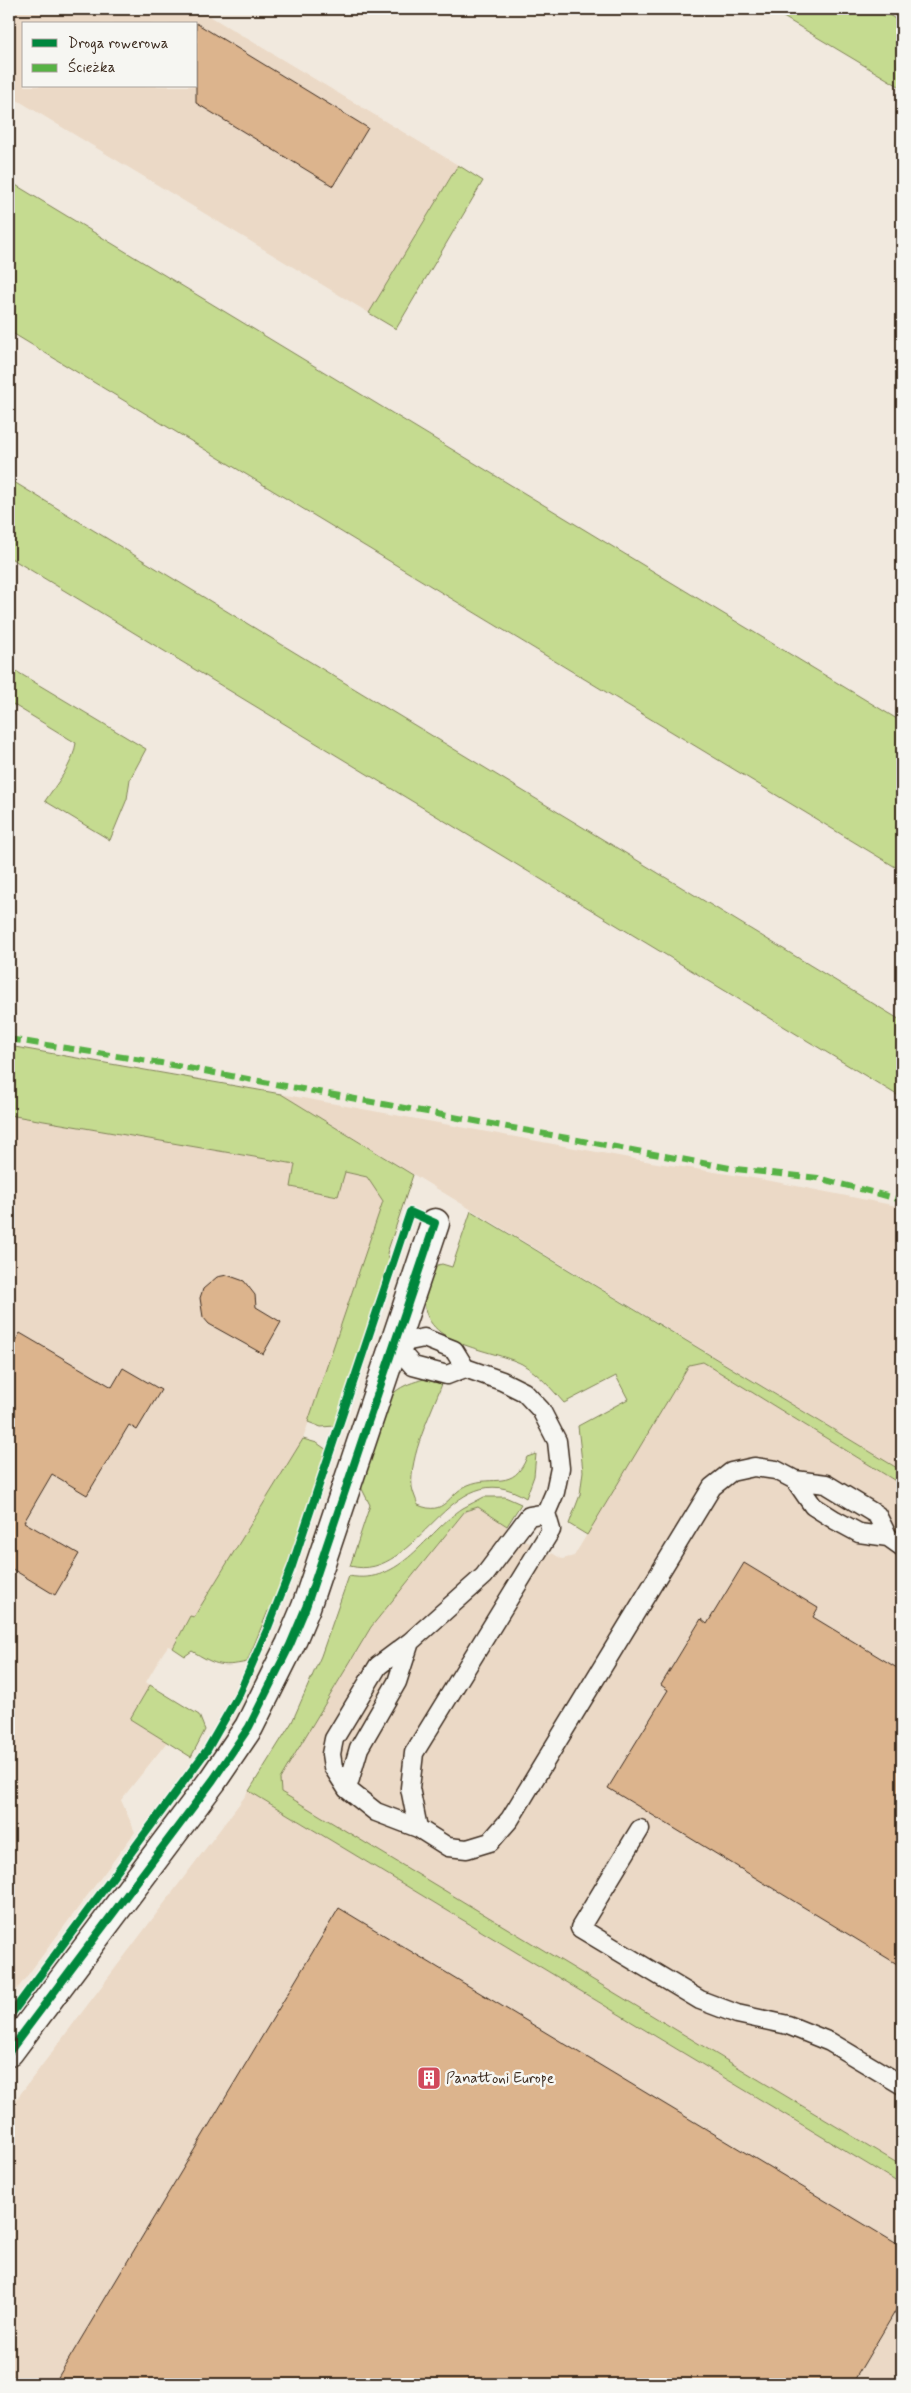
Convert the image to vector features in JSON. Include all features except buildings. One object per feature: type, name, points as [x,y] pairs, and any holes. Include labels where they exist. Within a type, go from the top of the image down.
[{"type":"street","points":[[9,2052],[213,1780],[249,1727],[290,1645],[306,1607],[435,1223]]},
{"type":"lane","points":[[418,1828],[410,1788],[414,1753],[551,1530],[546,1513],[555,1492],[560,1468],[557,1441],[541,1410],[524,1392],[502,1381],[466,1368],[454,1350],[424,1338],[394,1344],[413,1366],[447,1375],[466,1368]]},
{"type":"lane","points":[[546,1513],[529,1516],[484,1576],[410,1642],[378,1666],[334,1739],[333,1766],[347,1788],[376,1812],[418,1828],[448,1847],[468,1849],[490,1842],[510,1820],[712,1487],[732,1472],[754,1467],[776,1470],[794,1480],[826,1484],[877,1515],[895,1542]]},
{"type":"lane","points":[[794,1480],[813,1506],[835,1520],[859,1534],[895,1542]]},
{"type":"lane","points":[[347,1788],[359,1748],[398,1682],[410,1642]]},
{"type":"lane","points":[[640,1829],[580,1928],[700,2000],[737,2014],[788,2025],[830,2042],[902,2085]]},
{"type":"shaded area","points":[[9,9],[198,9],[458,165],[369,313],[9,95]]},
{"type":"shaded area","points":[[281,1094],[651,1162],[771,1181],[902,1207],[902,1471]]},
{"type":"shaded area","points":[[9,1115],[295,1164],[291,1187],[338,1196],[344,1172],[367,1177],[383,1201],[303,1439],[194,1618],[190,1616],[173,1648],[168,1646],[163,1653],[146,1682],[150,1685],[130,1719],[167,1742],[121,1800],[135,1832],[9,2000]]},
{"type":"shaded area","points":[[703,1362],[902,1485],[902,2166],[281,1793],[280,1779],[371,1627],[465,1511],[478,1507],[507,1526],[506,1529],[550,1555],[552,1553],[562,1559],[574,1556],[689,1365]]},
{"type":"shaded area","name":"Panattoni Europe","points":[[249,1791],[902,2185],[902,2384],[9,2384],[9,2109]]},
{"type":"green space","points":[[770,9],[879,9],[902,23],[902,88]]},
{"type":"green space","points":[[458,165],[483,181],[396,329],[369,313]]},
{"type":"green space","points":[[9,181],[902,722],[902,871],[9,331]]},
{"type":"green space","points":[[9,479],[902,1021],[902,1098],[9,557]]},
{"type":"green space","points":[[9,667],[146,749],[130,779],[127,799],[110,840],[45,801],[72,759],[76,743],[9,702]]},
{"type":"green space","points":[[9,1046],[281,1094],[413,1175],[387,1253],[390,1260],[335,1426],[321,1427],[308,1422],[383,1201],[367,1177],[345,1172],[338,1196],[291,1187],[295,1164],[9,1115]]},
{"type":"green space","points":[[471,1211],[902,1471],[902,1485],[703,1362],[689,1365],[587,1535],[569,1524],[580,1495],[583,1471],[578,1426],[628,1399],[616,1376],[564,1403],[539,1377],[522,1364],[461,1344],[435,1327],[427,1315],[424,1299],[427,1286],[434,1266],[442,1264],[452,1267]]},
{"type":"green space","points":[[424,1379],[442,1384],[417,1448],[414,1462],[412,1487],[418,1505],[435,1508],[446,1503],[468,1485],[477,1482],[502,1480],[516,1475],[527,1457],[536,1454],[534,1476],[526,1498],[499,1488],[476,1490],[455,1503],[396,1556],[374,1566],[350,1566],[370,1505],[360,1485],[374,1436],[384,1410],[395,1392]]},
{"type":"green space","points":[[303,1439],[317,1443],[327,1450],[272,1609],[268,1611],[247,1662],[230,1665],[218,1664],[192,1651],[185,1656],[173,1648],[190,1616],[194,1617]]},
{"type":"green space","points":[[484,1497],[505,1497],[521,1504],[507,1526],[478,1507],[465,1511],[371,1627],[280,1779],[281,1792],[902,2166],[902,2185],[249,1791],[292,1722],[321,1656],[349,1576],[367,1577],[384,1573],[398,1565],[412,1555],[450,1518],[463,1508]]},
{"type":"green space","points":[[150,1685],[199,1715],[205,1730],[191,1757],[130,1719]]},
{"type":"marked path","points":[[9,1039],[161,1063],[735,1169],[818,1178],[902,1200]]},
{"type":"cycle path","points":[[9,2017],[207,1750],[239,1694],[292,1566],[410,1212],[435,1223],[306,1607],[290,1645],[249,1727],[213,1780],[9,2052]]},
{"type":"place","name":"Panattoni Europe","points":[[429,2078]]}]
